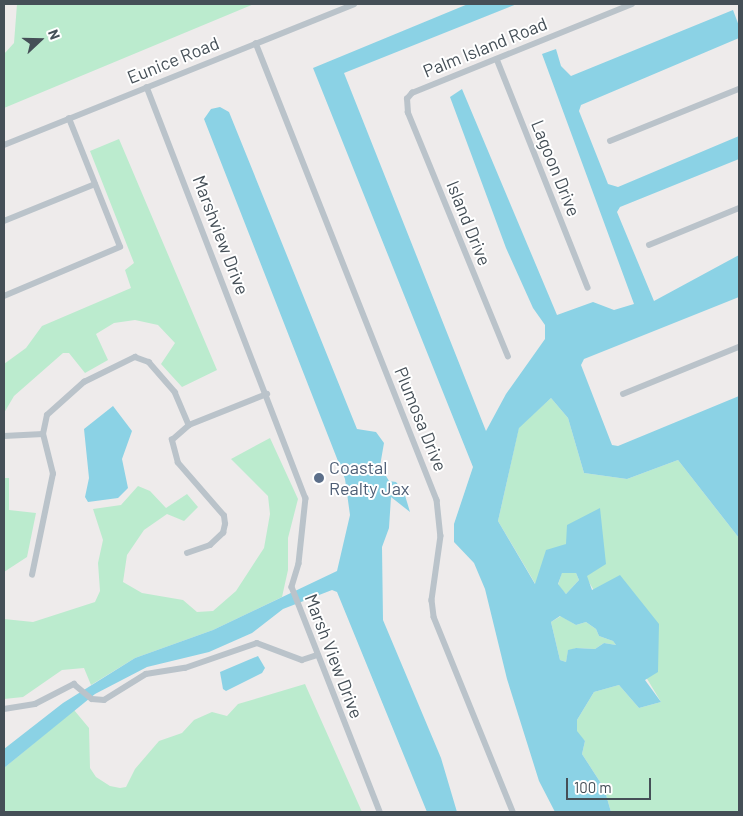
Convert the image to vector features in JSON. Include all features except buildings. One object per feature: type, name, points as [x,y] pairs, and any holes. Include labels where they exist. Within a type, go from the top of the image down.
[{"type":"street","name":"Eunice Road","points":[[4,145],[354,4]]},
{"type":"street","name":"Palm Island Road","points":[[407,99],[412,93],[632,4]]},
{"type":"street","name":"Plumosa Drive","points":[[256,43],[437,500],[441,527],[432,600],[434,617],[513,812]]},
{"type":"street","name":"Lagoon Drive","points":[[496,59],[588,288]]},
{"type":"street","name":"Marshview Drive","points":[[147,87],[267,394]]},
{"type":"street","points":[[610,141],[739,89]]},
{"type":"street","name":"Island Drive","points":[[407,99],[408,113],[508,357]]},
{"type":"street","points":[[4,294],[120,247],[69,118]]},
{"type":"street","points":[[4,222],[95,184]]},
{"type":"street","points":[[649,245],[739,208]]},
{"type":"street","points":[[623,394],[739,347]]},
{"type":"street","points":[[32,575],[53,474],[44,434],[47,414],[84,382],[135,357],[149,362],[175,392],[189,425]]},
{"type":"street","points":[[187,553],[210,545],[223,533],[224,516],[181,468],[174,455],[172,440],[189,425],[267,394]]},
{"type":"street","name":"Marsh View Drive","points":[[267,394],[306,498],[299,564],[292,587],[380,812]]},
{"type":"street","points":[[4,436],[44,434]]},
{"type":"street","points":[[4,709],[35,704],[69,684],[79,687],[92,699],[104,700],[146,674],[185,668],[258,643],[302,660],[317,655]]},
{"type":"green space","points":[[17,4],[254,4],[4,108],[4,54],[14,43]]},
{"type":"green space","points":[[119,139],[217,370],[182,387],[161,364],[175,343],[158,325],[135,320],[114,323],[96,334],[108,360],[85,373],[69,353],[63,353],[14,396],[4,413],[4,364],[26,348],[42,326],[131,288],[125,270],[134,263],[90,151]]},
{"type":"green space","points":[[551,398],[568,418],[584,473],[627,479],[678,460],[739,538],[739,812],[611,812],[604,788],[582,754],[585,741],[576,732],[577,720],[594,692],[619,685],[639,708],[661,702],[566,544],[536,585],[498,521],[519,427]]},
{"type":"green space","points":[[270,438],[298,499],[288,538],[288,570],[282,597],[213,630],[135,658],[91,685],[84,668],[62,670],[23,697],[4,699],[4,619],[33,622],[95,602],[100,591],[98,563],[103,540],[93,509],[121,505],[138,486],[150,491],[166,508],[187,494],[198,507],[184,521],[167,514],[144,530],[127,555],[123,582],[142,593],[183,600],[197,612],[213,611],[236,591],[264,548],[270,514],[268,496],[231,459]]},
{"type":"green space","points":[[4,478],[9,478],[9,510],[36,513],[27,557],[4,572]]},
{"type":"green space","points":[[562,572],[576,573],[579,580],[566,594],[558,585]]},
{"type":"green space","points":[[561,616],[576,625],[586,622],[596,629],[599,636],[613,641],[616,645],[604,643],[595,649],[576,648],[568,651],[566,662],[560,660],[551,622]]},
{"type":"green space","points":[[305,684],[362,812],[4,812],[4,768],[74,710],[89,728],[90,768],[96,777],[110,786],[120,788],[126,787],[135,769],[159,741],[182,733],[194,720],[212,712],[227,716],[238,704]]},
{"type":"water","points":[[468,4],[517,4],[344,73],[486,431],[506,394],[545,339],[545,325],[533,308],[506,248],[450,97],[462,89],[557,315],[593,302],[614,310],[634,304],[542,54],[556,49],[561,66],[571,76],[733,10],[739,26],[739,38],[581,105],[579,111],[608,184],[618,187],[739,136],[739,159],[620,207],[617,212],[654,301],[739,255],[739,297],[584,359],[581,365],[612,445],[618,446],[739,396],[739,538],[678,460],[627,479],[584,473],[568,418],[551,398],[519,428],[498,521],[535,584],[546,550],[566,544],[567,525],[600,508],[606,564],[587,576],[592,590],[620,575],[659,624],[658,672],[645,680],[661,702],[639,708],[619,685],[594,692],[577,720],[577,731],[585,741],[582,754],[604,788],[611,812],[555,812],[539,781],[507,679],[485,589],[474,563],[454,542],[454,524],[473,467],[313,68]],"holes":[[[562,573],[576,573],[579,580],[566,594],[558,584]],[[560,616],[576,625],[586,622],[596,629],[599,636],[613,641],[616,645],[604,643],[595,649],[576,648],[568,650],[566,662],[560,660],[551,622]]]},
{"type":"water","points":[[220,107],[229,112],[357,429],[376,432],[384,443],[380,466],[389,481],[396,482],[404,492],[410,512],[391,497],[389,528],[382,547],[383,620],[441,758],[457,812],[427,812],[337,592],[332,590],[283,609],[252,633],[209,652],[147,667],[95,694],[4,768],[4,749],[63,703],[135,658],[213,630],[337,571],[350,515],[345,479],[204,119],[211,109]]},
{"type":"water","points":[[113,406],[132,431],[122,459],[128,488],[118,498],[88,502],[85,497],[89,478],[84,429]]},
{"type":"water","points":[[258,656],[265,668],[262,673],[226,691],[223,689],[220,672]]},
{"type":"place","name":"Coastal Realty Jax","points":[[319,478]]}]
